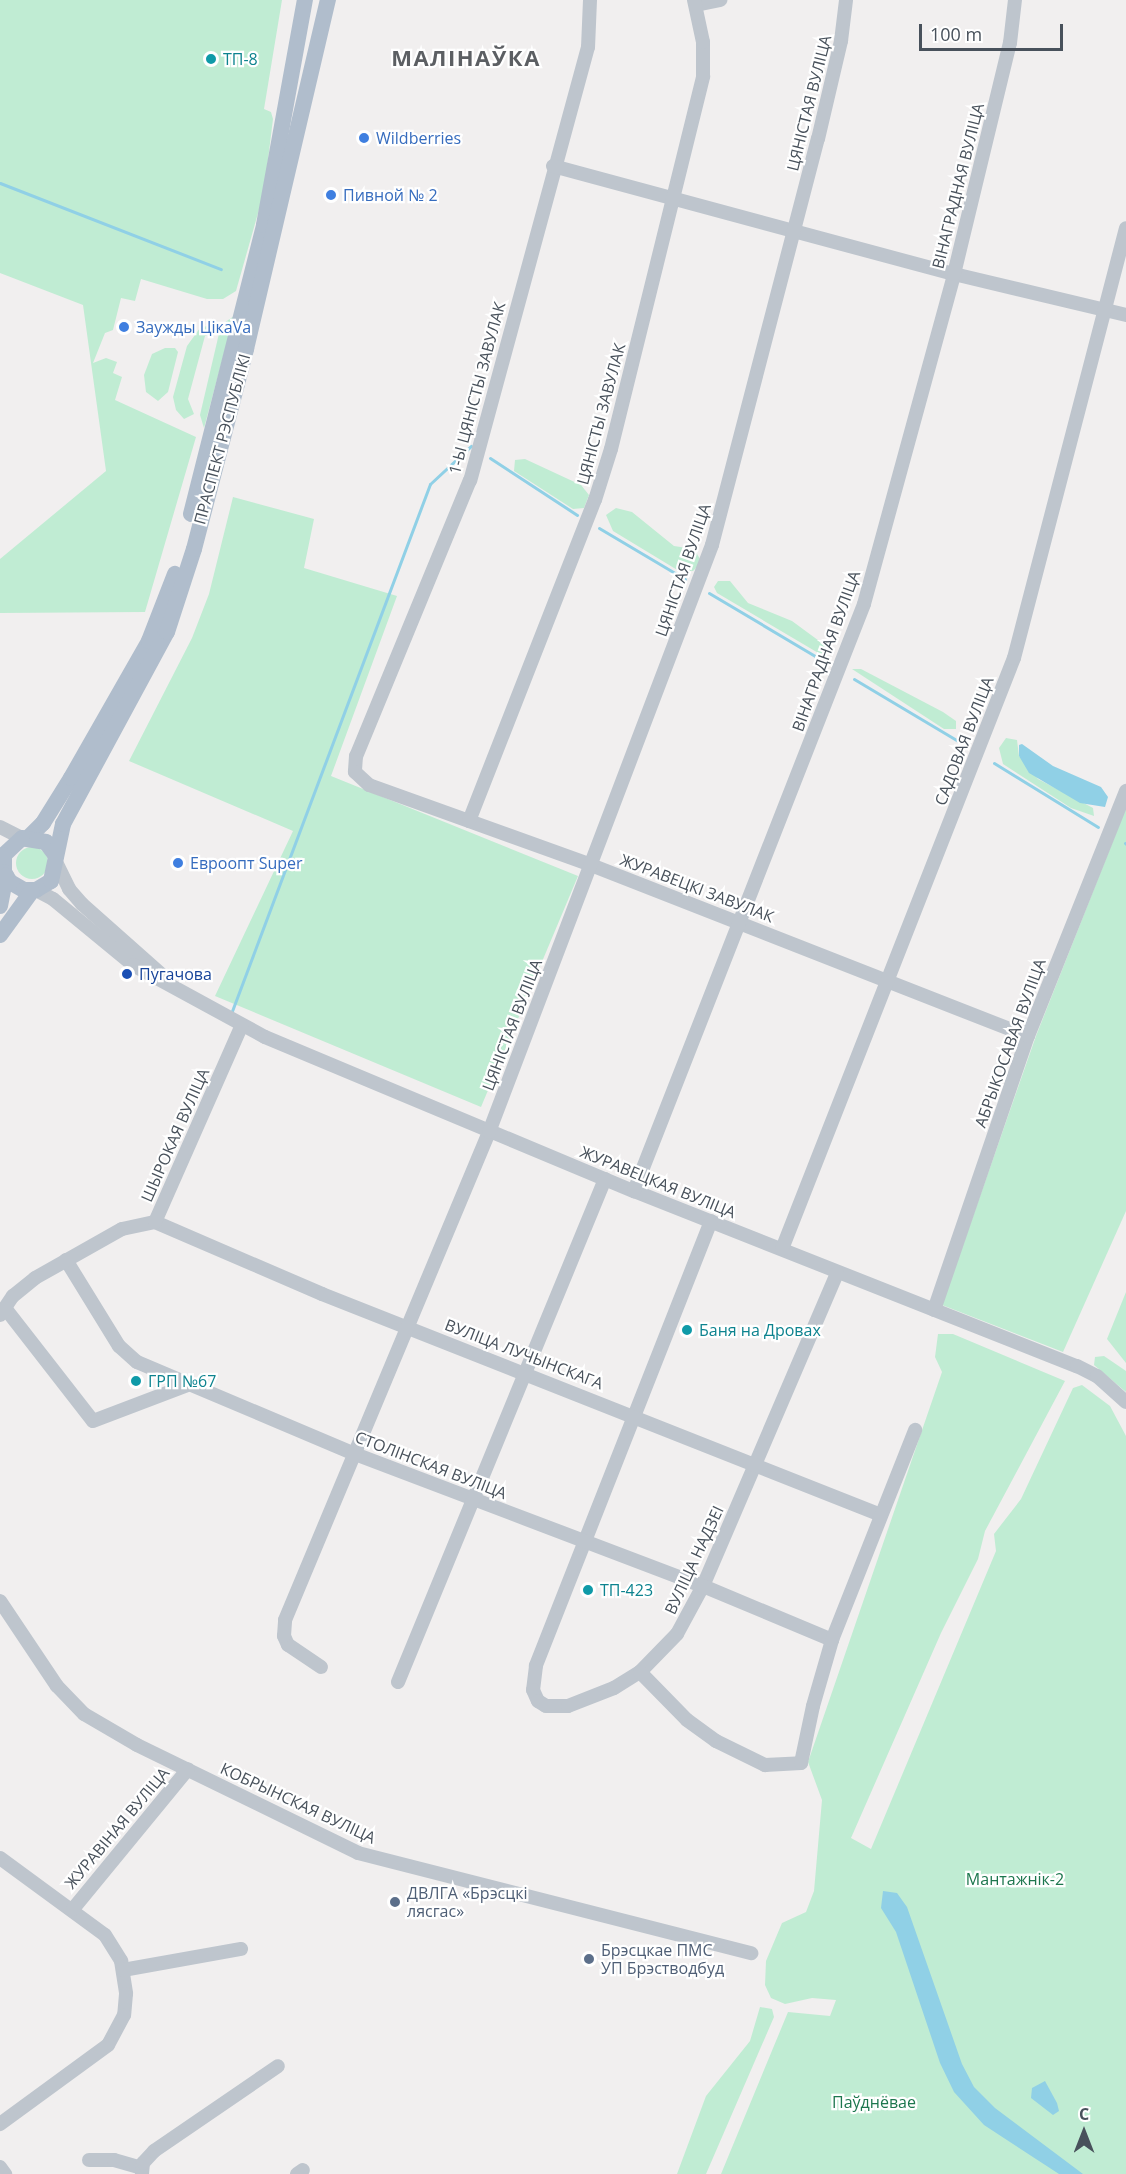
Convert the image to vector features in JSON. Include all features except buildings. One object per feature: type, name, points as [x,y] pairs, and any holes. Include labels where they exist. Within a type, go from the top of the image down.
[{"type":"main road","name":"ПРАСПЕКТ РЭСПУБЛІКІ","points":[[0,906],[4,855],[43,823],[98,733],[149,641],[174,576],[264,225],[305,0]]},
{"type":"main road","name":"ПРАСПЕКТ РЭСПУБЛІКІ","points":[[0,935],[34,891],[51,881],[61,831],[76,796],[159,650],[177,603],[246,349],[328,0]]},
{"type":"main road","points":[[26,837],[46,842],[57,860]]},
{"type":"main road","points":[[3,872],[17,887],[34,891]]},
{"type":"street","name":"1-Ы ЦЯНІСТЫ ЗАВУЛАК","points":[[355,772],[356,756],[468,486],[590,36],[590,0]]},
{"type":"street","points":[[695,3],[720,0]]},
{"type":"street","name":"ЦЯНІСТАЯ ВУЛІЦА","points":[[321,1666],[288,1645],[284,1624],[489,1132],[717,528],[841,41],[846,0]]},
{"type":"street","name":"ВІНАГРАДНАЯ ВУЛІЦА","points":[[634,1191],[864,604],[954,274],[1010,43],[1015,0]]},
{"type":"street","name":"ЦЯНІСТЫ ЗАВУЛАК","points":[[469,821],[601,485],[703,76],[703,42],[695,3]]},
{"type":"street","points":[[553,166],[954,274],[1126,315]]},
{"type":"street","name":"САДОВАЯ ВУЛІЦА","points":[[782,1249],[1014,658],[1126,228]]},
{"type":"street","name":"ЖУРАВЕЦКІ ЗАВУЛАК","points":[[355,772],[369,785],[591,865],[1028,1036]]},
{"type":"street","name":"АБРЫКОСАВАЯ ВУЛІЦА","points":[[934,1310],[1028,1036],[1126,790]]},
{"type":"street","points":[[0,827],[26,837]]},
{"type":"street","name":"ЖУРАВЕЦКАЯ ВУЛІЦА","points":[[57,860],[69,889],[82,904],[177,989]]},
{"type":"street","name":"ЖУРАВЕЦКАЯ ВУЛІЦА","points":[[34,891],[61,906],[108,948],[242,1025],[489,1132],[1077,1366],[1097,1376],[1126,1402]]},
{"type":"street","name":"ШЫРОКАЯ ВУЛІЦА","points":[[3,1311],[27,1283],[66,1260],[128,1226],[155,1222],[242,1025]]},
{"type":"street","points":[[399,1682],[605,1179]]},
{"type":"street","name":"ВУЛІЦА НАДЗЕІ","points":[[711,1221],[534,1674],[535,1696],[546,1706],[563,1707],[607,1692],[640,1672],[677,1634],[703,1586],[837,1272]]},
{"type":"street","name":"ВУЛІЦА ЛУЧЫНСКАГА","points":[[155,1222],[409,1327],[755,1462],[882,1515]]},
{"type":"street","name":"СТОЛІНСКАЯ ВУЛІЦА","points":[[66,1260],[124,1353],[188,1385],[355,1454],[703,1586],[832,1640]]},
{"type":"street","points":[[3,1311],[93,1421],[188,1385]]},
{"type":"street","points":[[640,1672],[687,1720],[716,1742],[765,1765],[801,1763],[813,1706],[832,1640],[915,1430]]},
{"type":"street","name":"КОБРЫНСКАЯ ВУЛІЦА","points":[[0,1601],[57,1686],[84,1714],[188,1769],[358,1853],[751,1953]]},
{"type":"street","name":"ЖУРАВІНАЯ ВУЛІЦА","points":[[73,1909],[188,1769]]},
{"type":"street","points":[[0,1858],[73,1909],[111,1942],[123,1970],[124,2015],[108,2045],[0,2124]]},
{"type":"street","points":[[123,1970],[241,1949]]},
{"type":"street","points":[[89,2160],[114,2160],[142,2171],[154,2151],[278,2066]]},
{"type":"street","points":[[0,2167],[5,2174]]},
{"type":"green space","points":[[0,0],[282,0],[264,109],[271,112],[273,119],[264,192],[236,291],[223,299],[207,299],[141,279],[135,301],[121,298],[113,330],[105,333],[93,363],[106,358],[117,362],[113,373],[122,377],[115,400],[196,437],[145,612],[0,613],[0,559],[106,471],[83,305],[0,273]]},
{"type":"green space","points":[[234,316],[204,428],[200,415],[221,325]]},
{"type":"green space","points":[[214,324],[217,332],[205,336],[188,399],[194,414],[184,419],[176,410],[173,397],[187,346],[200,328]]},
{"type":"green space","points":[[165,348],[175,348],[178,352],[168,392],[158,401],[146,392],[144,375],[152,354]]},
{"type":"green space","points":[[525,459],[581,485],[589,495],[584,508],[573,509],[514,471],[515,460]]},
{"type":"green space","points":[[233,497],[314,519],[304,568],[397,596],[331,776],[578,876],[481,1107],[215,996],[293,831],[129,761],[192,638],[209,594]]},
{"type":"green space","points":[[616,508],[632,512],[674,546],[694,549],[700,559],[698,566],[693,571],[679,571],[613,531],[606,515]]},
{"type":"green space","points":[[718,581],[730,581],[748,603],[792,621],[826,646],[828,652],[820,654],[717,593],[714,587]]},
{"type":"green space","points":[[852,669],[861,669],[943,712],[956,721],[956,729],[944,729]]},
{"type":"green space","points":[[1006,738],[1017,740],[1019,756],[1038,779],[1093,808],[1094,816],[1071,808],[1003,764],[999,748]]},
{"type":"green space","points":[[1126,808],[1126,1211],[1063,1352],[942,1305],[1036,1036]]},
{"type":"green space","points":[[32,847],[44,851],[48,863],[44,875],[32,879],[20,875],[16,863],[20,851]]},
{"type":"green space","points":[[1126,1292],[1126,1363],[1107,1339]]},
{"type":"green space","points":[[938,1334],[953,1334],[1065,1381],[985,1531],[978,1559],[941,1633],[851,1838],[871,1849],[996,1551],[994,1534],[1021,1499],[1073,1388],[1082,1385],[1110,1406],[1126,1436],[1126,2174],[721,2174],[788,2012],[830,2016],[836,2000],[812,1998],[785,2004],[771,1998],[765,1985],[766,1961],[782,1923],[806,1912],[814,1891],[822,1800],[808,1762],[942,1372],[935,1357]]},
{"type":"green space","points":[[1104,1356],[1126,1371],[1126,1392],[1094,1365],[1095,1357]]},
{"type":"green space","points":[[760,2007],[772,2009],[774,2017],[706,2174],[677,2174],[706,2096],[750,2041]]},
{"type":"water","points":[[1022,744],[1053,766],[1101,787],[1108,797],[1105,807],[1080,803],[1029,773],[1019,756],[1019,745]]},
{"type":"water","points":[[883,1891],[897,1893],[907,1907],[962,2064],[974,2087],[995,2108],[1083,2174],[1059,2174],[984,2125],[954,2092],[940,2063],[896,1932],[881,1908]]},
{"type":"water","points":[[1045,2081],[1059,2111],[1053,2115],[1031,2098],[1032,2088]]},
{"type":"waterway","points":[[0,183],[221,269]]},
{"type":"waterway","points":[[232,1011],[430,484],[471,446]]},
{"type":"waterway","points":[[490,458],[577,515]]},
{"type":"waterway","points":[[599,528],[685,579]]},
{"type":"waterway","points":[[709,593],[825,662]]},
{"type":"waterway","points":[[854,679],[963,744]]},
{"type":"waterway","points":[[994,763],[1098,827]]},
{"type":"place","name":"ТП-8","points":[[211,59]]},
{"type":"place","name":"Wildberries","points":[[364,138]]},
{"type":"place","name":"Пивной № 2","points":[[331,195]]},
{"type":"place","name":"Заужды ЦікаVа","points":[[124,327]]},
{"type":"place","name":"Евроопт Super","points":[[178,863]]},
{"type":"place","name":"Пугачова","points":[[127,974]]},
{"type":"place","name":"Баня на Дровах","points":[[687,1330]]},
{"type":"place","name":"ГРП №67","points":[[136,1381]]},
{"type":"place","name":"ТП-423","points":[[588,1590]]},
{"type":"place","name":"ДВЛГА «Брэсцкі лясгас»","points":[[395,1902]]},
{"type":"place","name":"Брэсцкае ПМС УП Брэстводбуд","points":[[589,1959]]},
{"type":"district","name":"МАЛІНАЎКА","points":[[466,58]]},
{"type":"park label","name":"Мантажнік-2","points":[[1015,1879]]},
{"type":"park label","name":"Паўднёвае","points":[[874,2102]]}]
